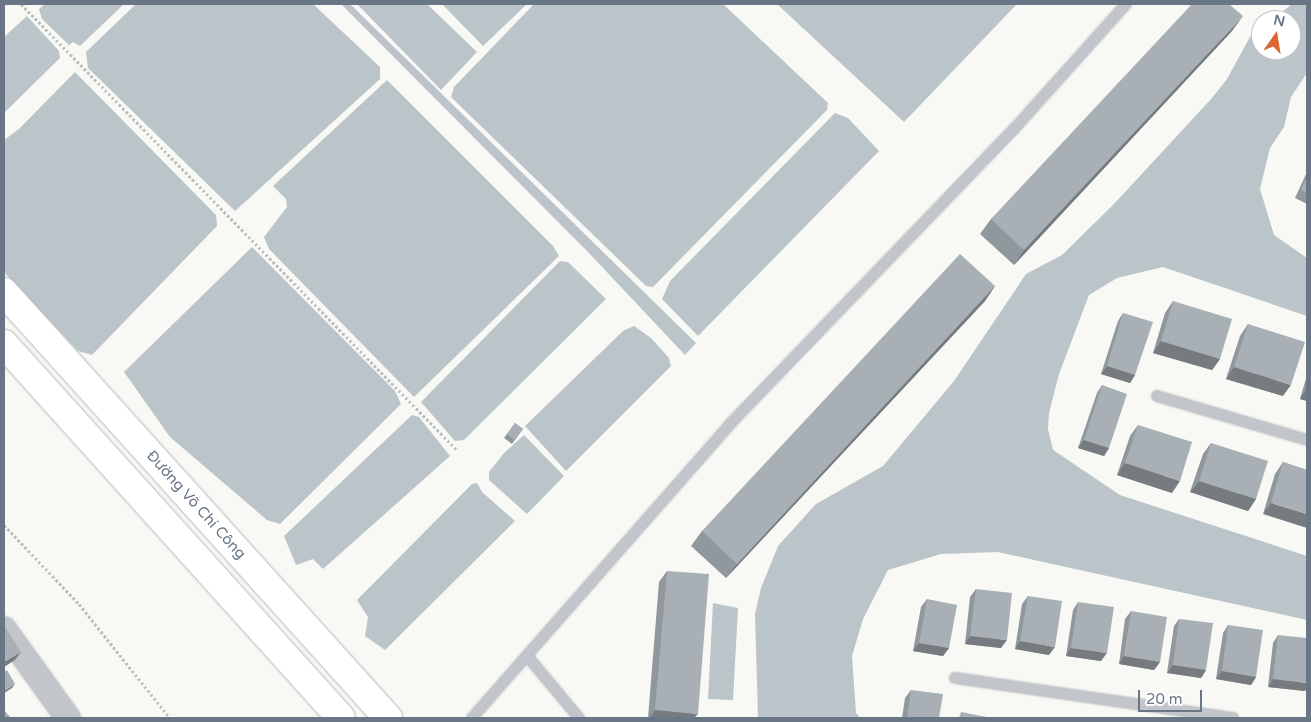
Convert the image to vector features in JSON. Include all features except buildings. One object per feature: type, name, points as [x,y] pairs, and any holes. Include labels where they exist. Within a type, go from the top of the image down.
[{"type":"main road","name":"Đường Võ Chí Công","points":[[4,292],[388,718]]},
{"type":"main road","points":[[4,344],[340,718]]},
{"type":"street","points":[[4,629],[68,718]]},
{"type":"lane","points":[[472,718],[528,657],[730,424],[1014,129],[1126,4]]},
{"type":"lane","points":[[1157,396],[1307,440]]},
{"type":"lane","points":[[528,657],[579,718]]},
{"type":"lane","points":[[954,678],[1233,718]]},
{"type":"path","points":[[20,4],[457,450]]},
{"type":"path","points":[[4,525],[79,604],[170,718]]},
{"type":"shaded area","points":[[45,4],[124,4],[80,46],[73,42],[69,45],[42,19],[39,9]]},
{"type":"shaded area","points":[[136,4],[313,4],[380,67],[380,79],[235,211],[88,68],[86,52]]},
{"type":"shaded area","points":[[341,4],[350,4],[696,343],[685,355],[588,252]]},
{"type":"shaded area","points":[[357,4],[427,4],[477,52],[441,90]]},
{"type":"shaded area","points":[[442,4],[527,4],[483,46]]},
{"type":"shaded area","points":[[534,4],[723,4],[828,103],[827,110],[653,287],[646,286],[451,97],[454,87]]},
{"type":"shaded area","points":[[777,4],[1017,4],[904,122]]},
{"type":"shaded area","points":[[1292,4],[1307,4],[1307,73],[1291,97],[1284,127],[1270,148],[1260,189],[1274,235],[1307,258],[1307,316],[1163,267],[1117,278],[1089,295],[1059,374],[1049,413],[1048,429],[1053,450],[1120,495],[1307,556],[1307,620],[998,552],[941,554],[888,570],[863,619],[852,656],[856,713],[860,718],[758,718],[755,614],[761,588],[778,546],[816,504],[883,466],[954,381],[1026,274],[1062,255],[1114,204],[1212,98],[1227,79],[1250,37],[1251,60],[1301,60],[1301,10],[1284,10]]},
{"type":"shaded area","points":[[27,16],[59,51],[60,58],[4,113],[4,37]]},
{"type":"shaded area","points":[[75,72],[216,215],[217,226],[92,355],[78,351],[4,272],[4,140],[19,129]]},
{"type":"shaded area","points":[[387,80],[553,246],[559,256],[414,397],[269,249],[264,237],[287,207],[286,199],[273,186]]},
{"type":"shaded area","points":[[835,113],[848,118],[879,151],[698,336],[662,299],[670,281]]},
{"type":"shaded area","points":[[252,247],[395,391],[401,404],[280,524],[267,520],[170,437],[124,372]]},
{"type":"shaded area","points":[[560,261],[568,262],[606,299],[464,440],[455,441],[421,402]]},
{"type":"shaded area","points":[[634,326],[651,338],[669,358],[671,366],[566,471],[525,426],[623,331]]},
{"type":"shaded area","points":[[412,415],[419,417],[450,456],[323,569],[313,559],[296,565],[284,536]]},
{"type":"shaded area","points":[[524,435],[564,476],[527,514],[489,480],[489,472],[504,453]]},
{"type":"shaded area","points":[[477,483],[482,492],[515,521],[385,650],[365,636],[368,617],[357,600],[472,484]]},
{"type":"shaded area","points":[[713,603],[738,608],[733,700],[708,699]]}]
